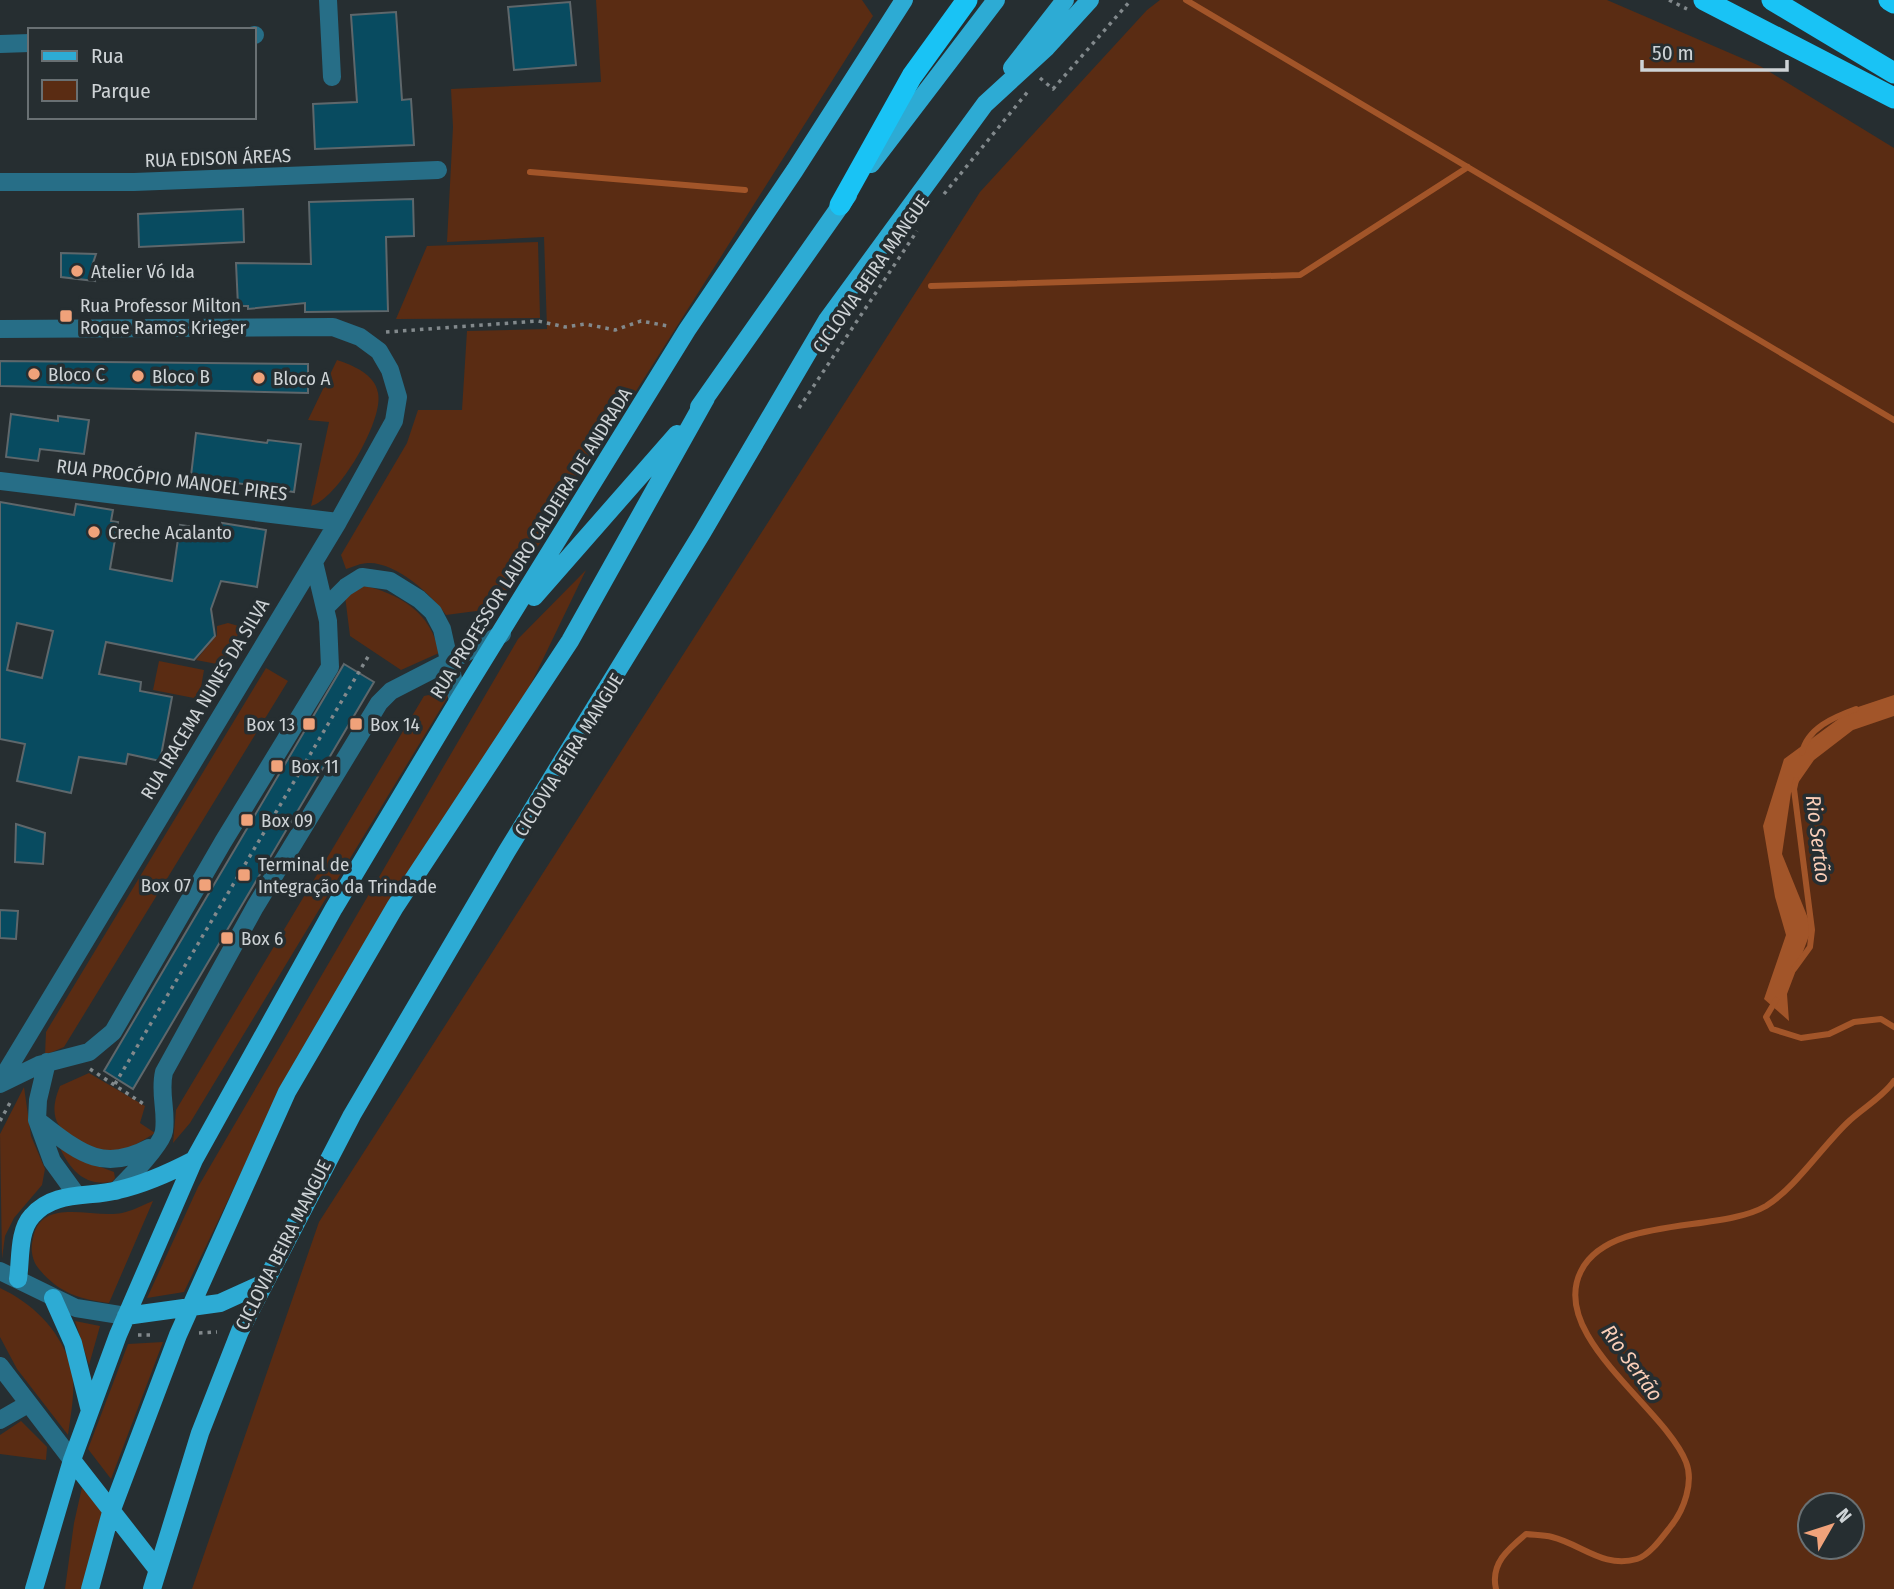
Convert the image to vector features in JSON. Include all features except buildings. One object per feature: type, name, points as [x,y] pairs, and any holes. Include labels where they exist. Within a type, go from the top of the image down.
[{"type":"highway","points":[[840,205],[912,76],[967,0]]},
{"type":"highway","points":[[1704,0],[1894,98]]},
{"type":"highway","points":[[1772,0],[1894,73]]},
{"type":"highway","points":[[1889,0],[1894,3]]},
{"type":"main road","name":"RUA PROFESSOR LAURO CALDEIRA DE ANDRADA","points":[[34,1589],[72,1460],[126,1316],[194,1160],[334,908],[458,701],[502,634],[687,330],[795,170],[904,0]]},
{"type":"main road","points":[[912,76],[953,0]]},
{"type":"main road","points":[[502,634],[622,499],[706,398],[840,205],[996,0]]},
{"type":"main road","points":[[152,1589],[200,1433],[240,1331],[352,1115],[828,320],[985,104],[1065,0]]},
{"type":"main road","points":[[985,104],[1047,47],[1090,0]]},
{"type":"main road","points":[[90,1589],[111,1512],[189,1309],[287,1092],[395,907],[570,641],[706,398]]},
{"type":"main road","points":[[18,1279],[23,1233],[31,1217],[47,1204],[76,1194],[116,1191],[161,1177],[194,1160]]},
{"type":"main road","points":[[126,1316],[189,1309],[230,1299],[264,1283]]},
{"type":"main road","points":[[53,1298],[73,1343],[90,1412]]},
{"type":"main road","points":[[72,1460],[157,1569]]},
{"type":"street","points":[[328,0],[332,77]]},
{"type":"street","points":[[0,44],[28,43]]},
{"type":"street","name":"RUA EDISON ÁREAS","points":[[0,182],[134,182],[438,170]]},
{"type":"street","points":[[0,330],[333,327],[360,337]]},
{"type":"street","name":"RUA IRACEMA NUNES DA SILVA","points":[[0,1083],[338,522],[394,421],[398,397],[390,370],[379,351],[360,337]]},
{"type":"street","name":"RUA PROCÓPIO MANOEL PIRES","points":[[0,481],[338,522]]},
{"type":"street","points":[[0,1083],[47,1062],[89,1052],[113,1032],[223,842],[330,667],[325,608],[314,562]]},
{"type":"street","points":[[325,608],[346,587],[362,577],[390,581],[419,599],[433,612],[447,640],[447,663],[458,701]]},
{"type":"street","points":[[116,1191],[159,1141],[164,1113],[160,1089],[164,1072],[255,907],[379,703],[391,691],[502,634]]},
{"type":"street","points":[[47,1062],[38,1100],[37,1120],[52,1161],[76,1194]]},
{"type":"street","points":[[37,1120],[62,1139],[98,1159],[115,1161],[159,1141]]},
{"type":"street","points":[[0,1271],[53,1298],[101,1314],[126,1316]]},
{"type":"street","points":[[0,1366],[72,1460]]},
{"type":"street","points":[[0,1420],[28,1404]]},
{"type":"path","points":[[1040,78],[1053,89],[1131,0]]},
{"type":"path","name":"CICLOVIA BEIRA MANGUE","points":[[942,197],[1048,68]]},
{"type":"path","name":"CICLOVIA BEIRA MANGUE","points":[[795,415],[918,229]]},
{"type":"path","points":[[360,337],[402,329],[538,321],[565,327],[585,324],[615,330],[641,321],[687,330]]},
{"type":"path","points":[[159,1141],[145,1104],[115,1084],[369,655]]},
{"type":"path","points":[[193,1334],[217,1332]]},
{"type":"path","points":[[136,1335],[155,1335]]},
{"type":"green space","points":[[596,0],[862,0],[873,16],[499,608],[446,615],[422,589],[401,573],[379,564],[368,563],[346,569],[341,555],[407,443],[418,410],[462,410],[467,331],[547,329],[544,237],[447,242],[453,127],[451,89],[601,82]]},
{"type":"green space","points":[[1160,0],[1607,0],[1760,66],[1894,148],[1894,1589],[192,1589],[319,1222],[980,192],[1147,10]]},
{"type":"green space","points":[[538,242],[540,318],[396,319],[427,246]]},
{"type":"green space","points":[[337,360],[368,376],[376,386],[378,405],[367,439],[346,474],[322,500],[311,506],[329,422],[308,420]]},
{"type":"green space","points":[[586,570],[529,688],[289,1073],[184,1292],[147,1298],[198,1187],[518,639]]},
{"type":"green space","points":[[361,585],[388,593],[412,607],[429,627],[439,653],[401,670],[350,636],[345,596]]},
{"type":"green space","points":[[228,623],[242,627],[222,665],[196,660],[217,635],[217,626]]},
{"type":"green space","points":[[159,661],[204,670],[199,699],[153,690]]},
{"type":"green space","points":[[266,668],[288,681],[64,1047],[45,1055],[46,1032]]},
{"type":"green space","points":[[452,690],[190,1123],[173,1143],[176,1110],[424,696]]},
{"type":"green space","points":[[89,1073],[145,1106],[140,1123],[155,1133],[122,1153],[108,1157],[64,1131],[55,1114],[55,1101],[60,1086]]},
{"type":"green space","points":[[24,1087],[31,1136],[45,1169],[42,1185],[14,1218],[5,1236],[2,1259],[0,1134]]},
{"type":"green space","points":[[58,1144],[79,1159],[114,1172],[115,1178],[112,1182],[102,1183],[85,1179],[72,1168]]},
{"type":"green space","points":[[153,1201],[109,1303],[79,1297],[62,1289],[39,1269],[35,1262],[33,1238],[38,1225],[46,1217],[70,1212],[122,1213]]},
{"type":"green space","points":[[0,1288],[23,1301],[43,1318],[65,1350],[73,1380],[68,1435],[17,1369],[0,1337]]},
{"type":"green space","points":[[75,1321],[100,1326],[89,1365]]},
{"type":"green space","points":[[163,1342],[111,1479],[88,1449],[128,1344]]},
{"type":"green space","points":[[21,1421],[47,1447],[46,1460],[0,1454],[0,1435]]},
{"type":"green space","points":[[83,1483],[107,1511],[85,1589],[65,1589],[74,1523]]},
{"type":"shaded area","points":[[1894,695],[1894,716],[1853,730],[1814,760],[1791,793],[1782,854],[1812,928],[1787,994],[1789,1021],[1764,999],[1786,935],[1775,897],[1763,826],[1784,759],[1852,709]]},
{"type":"waterway","points":[[1186,0],[1894,420]]},
{"type":"waterway","points":[[931,286],[1300,275],[1468,167]]},
{"type":"waterway","points":[[530,172],[745,190]]},
{"type":"waterway","name":"Rio Sertão","points":[[1802,753],[1815,730],[1856,709]]},
{"type":"waterway","name":"Rio Sertão","points":[[1794,969],[1810,947],[1812,930],[1794,789],[1796,780]]},
{"type":"waterway","name":"Rio Sertão","points":[[1776,1000],[1766,1017],[1772,1029],[1801,1038],[1829,1034],[1854,1022],[1881,1019],[1894,1027]]},
{"type":"waterway","name":"Rio Sertão","points":[[1496,1589],[1498,1565],[1507,1551],[1526,1534],[1563,1540],[1614,1561],[1637,1559],[1651,1549],[1671,1526],[1686,1496],[1688,1470],[1674,1441],[1613,1371],[1594,1346],[1581,1321],[1575,1296],[1581,1271],[1595,1253],[1615,1241],[1640,1233],[1722,1220],[1766,1206],[1798,1178],[1847,1123],[1884,1093],[1894,1081]]},
{"type":"place","name":"Atelier Vó Ida","points":[[77,271]]},
{"type":"place","name":"Rua Professor Milton Roque Ramos Krieger","points":[[66,316]]},
{"type":"place","name":"Bloco C","points":[[34,374]]},
{"type":"place","name":"Bloco B","points":[[138,376]]},
{"type":"place","name":"Bloco A","points":[[259,378]]},
{"type":"place","name":"Creche Acalanto","points":[[94,532]]},
{"type":"place","name":"Box 13","points":[[309,724]]},
{"type":"place","name":"Box 14","points":[[356,724]]},
{"type":"place","name":"Box 11","points":[[277,766]]},
{"type":"place","name":"Box 09","points":[[247,820]]},
{"type":"place","name":"Terminal de Integração da Trindade","points":[[244,875]]},
{"type":"place","name":"Box 07","points":[[205,885]]},
{"type":"place","name":"Box 6","points":[[227,938]]}]
